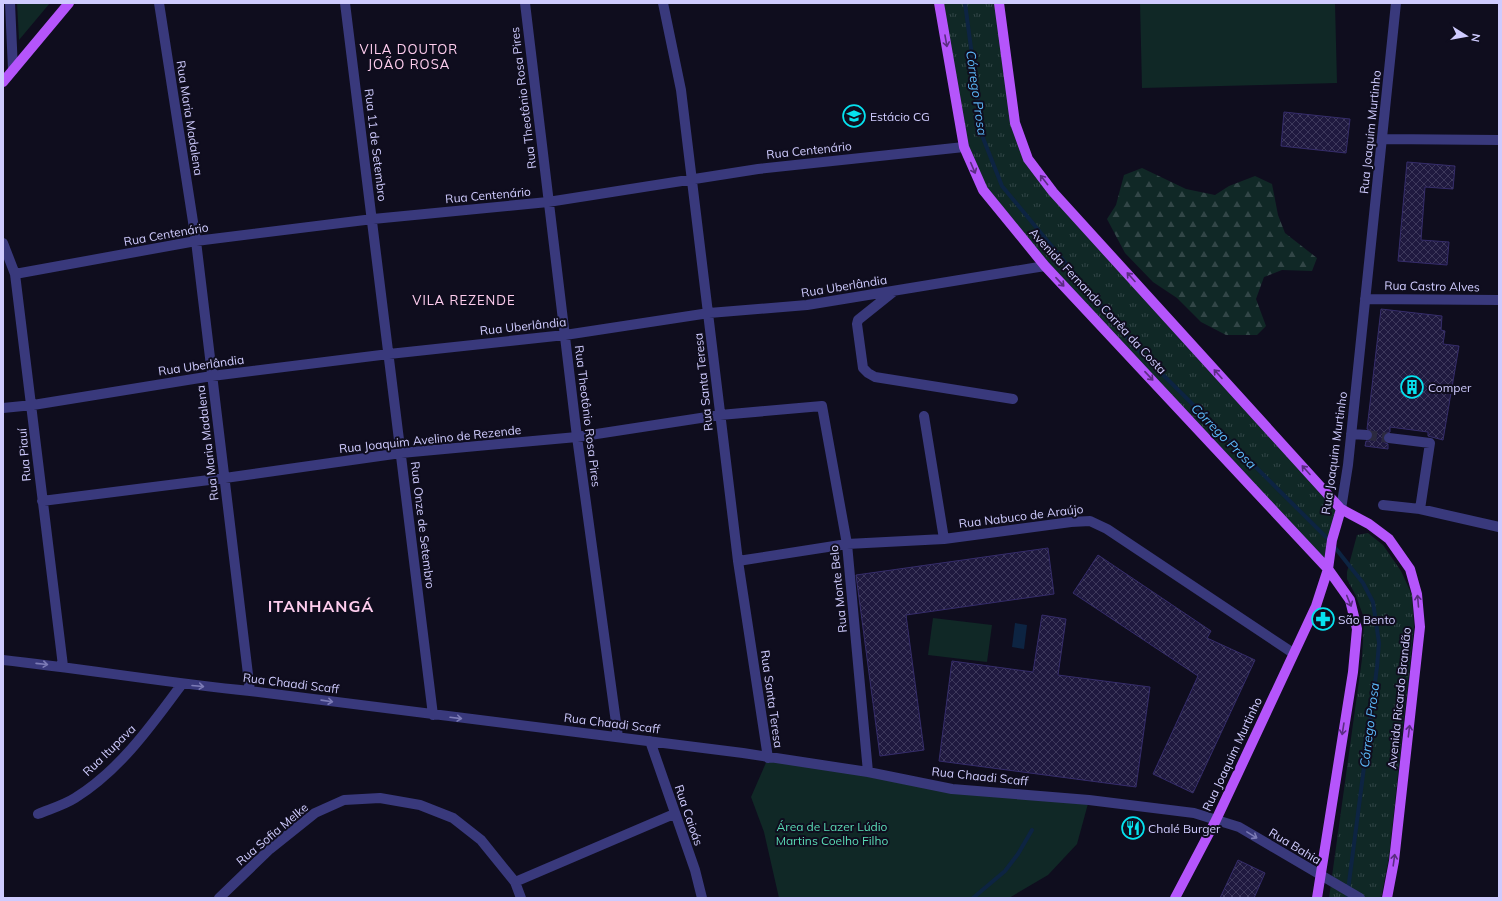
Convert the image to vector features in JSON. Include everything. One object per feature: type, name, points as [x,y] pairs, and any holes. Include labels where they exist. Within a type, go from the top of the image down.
[{"type":"main road","points":[[3,82],[69,3]]},
{"type":"main road","name":"Avenida Fernando Corrêa da Costa","points":[[939,3],[964,147],[983,190],[1045,266],[1328,569]]},
{"type":"main road","points":[[999,3],[1015,123],[1028,159],[1053,192],[1340,512]]},
{"type":"main road","name":"Rua Joaquim Murtinho","points":[[1174,897],[1216,820],[1316,606],[1328,569],[1332,540],[1340,512]]},
{"type":"main road","name":"Avenida Ricardo Brandão","points":[[1340,512],[1369,524],[1389,539],[1410,569],[1417,594],[1420,627],[1394,861],[1387,898]]},
{"type":"main road","points":[[1317,898],[1353,672],[1357,629],[1350,600],[1328,569]]},
{"type":"street","points":[[10,3],[13,70]]},
{"type":"street","name":"Rua Maria Madalena","points":[[158,3],[196,241],[250,691]]},
{"type":"street","name":"Rua 11 de Setembro","points":[[345,3],[373,219]]},
{"type":"street","name":"Rua Theotônio Rosa Pires","points":[[524,3],[577,437],[618,736]]},
{"type":"street","name":"Rua Santa Teresa","points":[[663,3],[681,90],[738,561],[768,758]]},
{"type":"street","name":"Rua Joaquim Murtinho","points":[[1340,512],[1351,434],[1396,3]]},
{"type":"street","points":[[1382,139],[1499,140]]},
{"type":"street","name":"Rua Centenário","points":[[16,274],[196,241],[373,219],[548,202],[758,169],[964,147]]},
{"type":"street","name":"Rua Onze de Setembro","points":[[373,219],[433,715]]},
{"type":"street","name":"Rua Piauí","points":[[3,243],[16,274],[42,501],[63,666]]},
{"type":"street","name":"Rua Uberlândia","points":[[3,408],[32,405],[212,376],[389,354],[565,335],[709,313],[807,305],[1045,266]]},
{"type":"street","points":[[895,291],[858,320],[857,324],[863,368],[868,373],[875,377],[1013,399]]},
{"type":"street","name":"Rua Castro Alves","points":[[1365,299],[1499,300]]},
{"type":"street","name":"Rua Joaquim Avelino de Rezende","points":[[42,501],[225,478],[401,453],[577,437],[720,415],[822,406]]},
{"type":"street","name":"Rua Monte Belo","points":[[822,406],[847,544],[868,772]]},
{"type":"street","points":[[924,416],[944,539]]},
{"type":"street","points":[[1351,434],[1366,436]]},
{"type":"street","points":[[1389,438],[1430,443],[1420,509]]},
{"type":"street","points":[[1383,505],[1420,509],[1499,527]]},
{"type":"street","name":"Rua Nabuco de Araújo","points":[[738,561],[847,544],[944,539],[1071,522],[1090,521],[1107,529],[1293,653]]},
{"type":"street","name":"Rua Chaadi Scaff","points":[[3,660],[63,666],[182,684],[618,736],[868,772],[952,789],[1089,800],[1194,813],[1216,820]]},
{"type":"street","name":"Rua Itupava","points":[[38,814],[74,799],[96,783],[139,742],[182,684]]},
{"type":"street","name":"Rua Caioás","points":[[650,741],[674,814],[695,870],[702,898]]},
{"type":"street","name":"Rua Sofia Melke","points":[[220,898],[270,849],[315,813],[344,800],[380,798],[420,804],[453,818],[480,840],[515,882],[521,898]]},
{"type":"street","points":[[515,882],[674,814]]},
{"type":"street","name":"Rua Bahia","points":[[1216,820],[1239,827],[1320,876],[1360,898]]},
{"type":"green space","points":[[17,3],[50,3],[19,40]]},
{"type":"green space","points":[[939,3],[999,3],[1015,123],[1028,159],[1341,509],[1328,569],[1000,212],[964,147]]},
{"type":"green space","points":[[1140,3],[1335,3],[1337,83],[1142,88]]},
{"type":"green space","points":[[1142,168],[1186,189],[1215,195],[1229,186],[1255,176],[1272,184],[1278,215],[1285,233],[1317,258],[1312,271],[1282,270],[1264,277],[1256,299],[1266,326],[1257,335],[1226,335],[1201,322],[1177,298],[1153,282],[1125,253],[1107,219],[1116,205],[1124,175]]},
{"type":"green space","points":[[1368,533],[1383,545],[1401,571],[1412,595],[1414,627],[1389,857],[1381,898],[1329,898],[1362,659],[1364,618],[1356,596],[1347,579],[1347,572],[1357,535]]},
{"type":"green space","points":[[933,618],[992,625],[987,662],[928,655]]},
{"type":"green space","name":"Área de Lazer Lúdio Martins Coelho Filho","points":[[768,758],[952,789],[1089,800],[1077,844],[1048,875],[1009,898],[779,898],[764,832],[751,797]]},
{"type":"water","points":[[1015,623],[1027,625],[1024,649],[1012,647]]},
{"type":"building","points":[[1284,112],[1350,119],[1346,153],[1281,146]]},
{"type":"building","points":[[1407,162],[1455,166],[1453,189],[1425,187],[1421,240],[1449,242],[1447,265],[1398,261]]},
{"type":"building","name":"Comper","points":[[1381,309],[1442,316],[1441,330],[1445,331],[1443,344],[1459,346],[1443,440],[1428,436],[1428,432],[1390,427],[1390,432],[1384,434],[1383,438],[1385,443],[1388,444],[1388,449],[1365,446],[1366,441],[1370,441],[1373,436],[1373,432],[1367,429]]},
{"type":"building","points":[[1048,548],[1054,594],[906,615],[924,750],[880,756],[856,575]]},
{"type":"building","points":[[1098,555],[1211,631],[1207,638],[1255,660],[1193,793],[1153,774],[1198,676],[1073,593]]},
{"type":"building","points":[[1042,615],[1066,619],[1058,675],[1150,687],[1136,787],[939,761],[952,661],[1033,672]]},
{"type":"building","points":[[1238,860],[1265,873],[1254,898],[1220,898]]},
{"type":"waterway","name":"Córrego Prosa","points":[[965,3],[983,138],[1002,186],[1135,347],[1329,540],[1363,583],[1373,602],[1379,643],[1377,667],[1347,898]]},
{"type":"waterway","points":[[973,898],[1005,871],[1018,854],[1032,830]]},
{"type":"tunnel","points":[[1367,435],[1389,438]]},
{"type":"place","name":"Estácio CG","points":[[854,116]]},
{"type":"place","name":"Comper","points":[[1412,387]]},
{"type":"place","name":"São Bento","points":[[1323,619]]},
{"type":"place","name":"Chalé Burger","points":[[1133,828]]},
{"type":"district","name":"VILA DOUTOR JOÃO ROSA","points":[[409,56]]},
{"type":"district","name":"VILA REZENDE","points":[[464,300]]},
{"type":"district","name":"ITANHANGÁ","points":[[321,606]]}]
